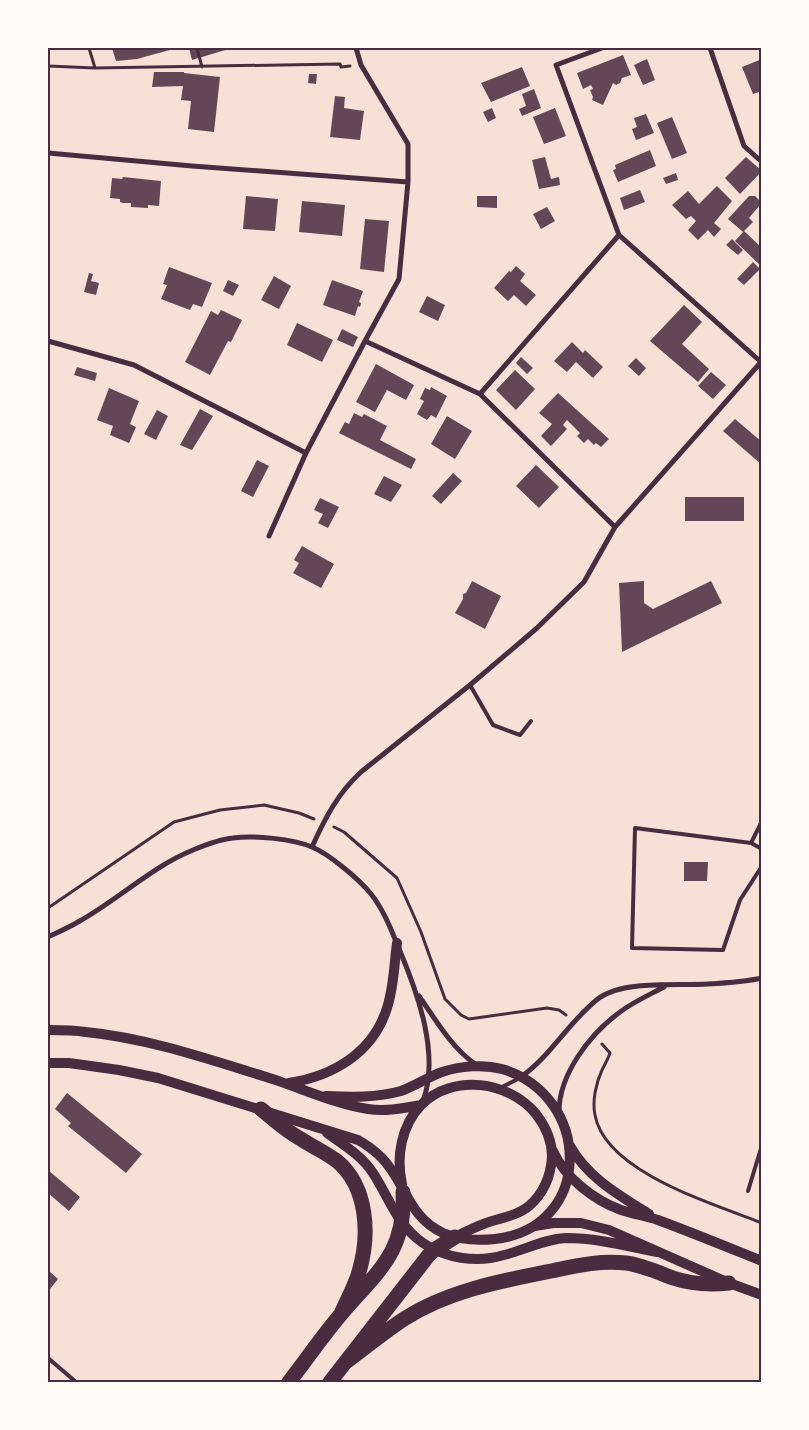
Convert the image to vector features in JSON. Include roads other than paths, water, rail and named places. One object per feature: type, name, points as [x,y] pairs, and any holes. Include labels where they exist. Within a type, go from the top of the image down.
[{"type":"highway","points":[[261,1109],[281,1126],[339,1163],[359,1194],[364,1210],[366,1230],[364,1254],[359,1273],[341,1314]]},
{"type":"highway","points":[[289,1382],[341,1314],[381,1271],[398,1239],[402,1224],[404,1192]]},
{"type":"highway","points":[[330,1382],[434,1250],[455,1237]]},
{"type":"highway","points":[[346,1362],[404,1319],[432,1304],[458,1294],[513,1278],[589,1263],[610,1262],[641,1266],[674,1278],[695,1283],[729,1283]]},
{"type":"main road","points":[[287,1083],[321,1076],[339,1068],[353,1057],[374,1034],[387,1008],[392,988],[397,943]]},
{"type":"main road","points":[[48,1030],[86,1032],[138,1040],[175,1049],[370,1109],[398,1109],[422,1105]]},
{"type":"main road","points":[[48,1063],[69,1063],[158,1078],[358,1140],[368,1146],[382,1159],[418,1214],[429,1225],[455,1237],[481,1241],[504,1238],[535,1226],[567,1222],[594,1225],[632,1239],[656,1252],[762,1295]]},
{"type":"main road","points":[[326,1096],[371,1096],[400,1091],[454,1069],[477,1066],[501,1069],[520,1078],[544,1095],[559,1115],[577,1159],[592,1175],[656,1219]]},
{"type":"main road","points":[[404,1192],[399,1173],[399,1156],[402,1140],[412,1116],[422,1105],[444,1091],[457,1087],[487,1085],[511,1093],[533,1110],[547,1131],[552,1148],[561,1165],[590,1193],[621,1210],[656,1219],[762,1261]]},
{"type":"main road","points":[[318,1127],[351,1149],[363,1160],[402,1224],[424,1244],[434,1250],[461,1258],[487,1258],[504,1256],[549,1241],[582,1238],[656,1252]]},
{"type":"main road","points":[[535,1226],[555,1206],[562,1195],[568,1173],[570,1145]]},
{"type":"main road","points":[[455,1237],[476,1227],[516,1214],[528,1207],[546,1185],[552,1148]]},
{"type":"street","points":[[269,536],[306,453],[399,279],[408,182],[408,144],[361,65],[356,48]]},
{"type":"street","points":[[312,847],[334,803],[355,778],[537,628],[584,582],[615,527],[761,361],[619,235],[556,65],[602,48]]},
{"type":"street","points":[[710,48],[744,146],[762,162]]},
{"type":"street","points":[[48,152],[192,166],[408,182]]},
{"type":"street","points":[[480,394],[619,235]]},
{"type":"street","points":[[48,341],[134,366],[306,453]]},
{"type":"street","points":[[365,341],[480,394],[615,527]]},
{"type":"street","points":[[48,937],[79,922],[160,867],[194,850],[233,838],[274,838],[312,847],[347,870],[368,890],[397,943],[417,993],[429,1054],[427,1087],[422,1105]]},
{"type":"street","points":[[520,1078],[530,1071],[554,1047],[574,1022],[598,999],[612,992],[628,987],[742,982],[762,978]]},
{"type":"street","points":[[559,1115],[559,1102],[572,1066],[593,1037],[633,1003],[666,985]]},
{"type":"street","points":[[417,993],[454,1046],[477,1066]]},
{"type":"lane","points":[[470,685],[493,725],[520,735],[531,720]]},
{"type":"lane","points":[[752,843],[762,821]]},
{"type":"lane","points":[[762,849],[752,843],[635,828],[632,948],[723,950],[740,900],[762,866]]},
{"type":"lane","points":[[499,1088],[520,1078]]},
{"type":"lane","points":[[748,1191],[762,1145]]},
{"type":"lane","points":[[48,1358],[76,1382]]}]
